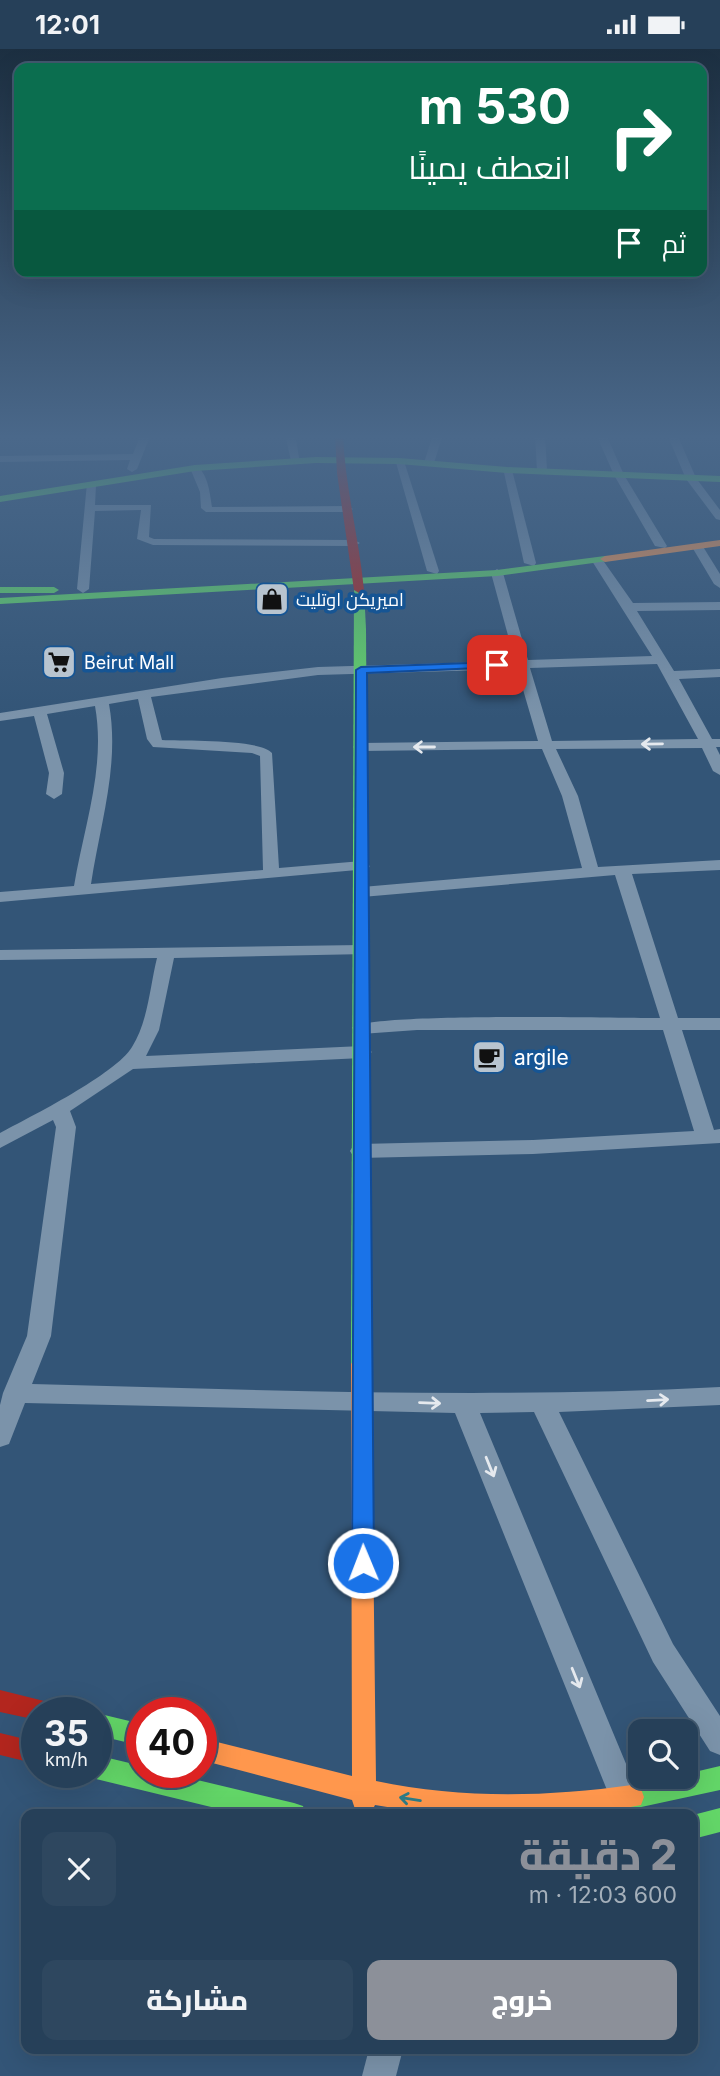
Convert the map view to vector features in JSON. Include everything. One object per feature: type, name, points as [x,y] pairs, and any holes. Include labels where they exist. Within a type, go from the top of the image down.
[{"type":"main road","points":[[351,529],[358,577],[361,670],[360,1151],[365,1809]]},
{"type":"main road","points":[[0,601],[530,563],[720,537]]},
{"type":"main road","points":[[0,592],[497,573],[720,543]]},
{"type":"main road","points":[[0,1700],[21,1705]]},
{"type":"main road","points":[[0,1744],[21,1749]]},
{"type":"main road","points":[[217,1753],[408,1798],[501,1808],[626,1801],[720,1778]]},
{"type":"main road","points":[[112,1771],[268,1809]]},
{"type":"main road","points":[[698,1826],[720,1820]]},
{"type":"street","points":[[83,589],[88,529]]},
{"type":"street","points":[[145,529],[144,539],[147,541],[237,529]]},
{"type":"street","points":[[259,529],[354,543]]},
{"type":"street","points":[[420,529],[433,571]]},
{"type":"street","points":[[522,529],[530,563]]},
{"type":"street","points":[[651,529],[661,546]]},
{"type":"street","points":[[698,547],[720,584]]},
{"type":"street","points":[[598,561],[714,743],[720,771]]},
{"type":"street","points":[[497,573],[540,729],[570,796],[592,873]]},
{"type":"street","points":[[629,607],[720,606]]},
{"type":"street","points":[[0,717],[305,673],[661,660]]},
{"type":"street","points":[[670,675],[720,673]]},
{"type":"street","points":[[144,695],[154,739],[158,744],[252,749],[267,756],[271,873]]},
{"type":"street","points":[[82,890],[92,827],[102,790],[107,734],[101,701]]},
{"type":"street","points":[[39,711],[44,721],[47,745],[59,777],[54,794]]},
{"type":"street","points":[[360,747],[714,743]]},
{"type":"street","points":[[362,892],[622,870],[720,865]]},
{"type":"street","points":[[0,897],[362,866]]},
{"type":"street","points":[[360,1151],[533,1147],[713,1136],[672,1025],[622,870]]},
{"type":"street","points":[[0,955],[361,950]]},
{"type":"street","points":[[0,1141],[131,1063],[145,1039],[167,952]]},
{"type":"street","points":[[362,1028],[417,1024],[720,1024]]},
{"type":"street","points":[[131,1063],[362,1052]]},
{"type":"street","points":[[0,1437],[39,1336],[66,1128],[59,1108]]},
{"type":"street","points":[[15,1393],[464,1404],[720,1396]]},
{"type":"street","points":[[542,1403],[663,1653],[720,1741]]},
{"type":"street","points":[[464,1404],[626,1801]]},
{"type":"street","points":[[379,2076],[385,2054]]},
{"type":"traffic: fast","points":[[0,601],[497,573],[605,559]]},
{"type":"traffic: fast","points":[[0,590],[54,590]]},
{"type":"traffic: fast","points":[[359,590],[361,1364]]},
{"type":"traffic: fast","points":[[112,1728],[126,1731]]},
{"type":"traffic: fast","points":[[112,1771],[269,1809]]},
{"type":"traffic: fast","points":[[632,1797],[720,1778]]},
{"type":"traffic: fast","points":[[698,1826],[720,1820]]},
{"type":"traffic: slow","points":[[605,559],[720,543]]},
{"type":"traffic: slow","points":[[361,1364],[364,1801]]},
{"type":"traffic: slow","points":[[217,1753],[356,1789],[437,1803],[520,1807],[632,1797]]},
{"type":"traffic: jam","points":[[351,529],[359,590]]},
{"type":"traffic: jam","points":[[0,1701],[21,1706]]},
{"type":"traffic: jam","points":[[0,1744],[21,1749]]},
{"type":"place","name":"اميريكن اوتليت","points":[[272,599]]},
{"type":"place","name":"Beirut Mall","points":[[59,662]]},
{"type":"place","name":"argile","points":[[489,1057]]},
{"type":"route","points":[[363,1563],[360,1151],[362,866],[359,725],[361,670],[497,665]]}]
